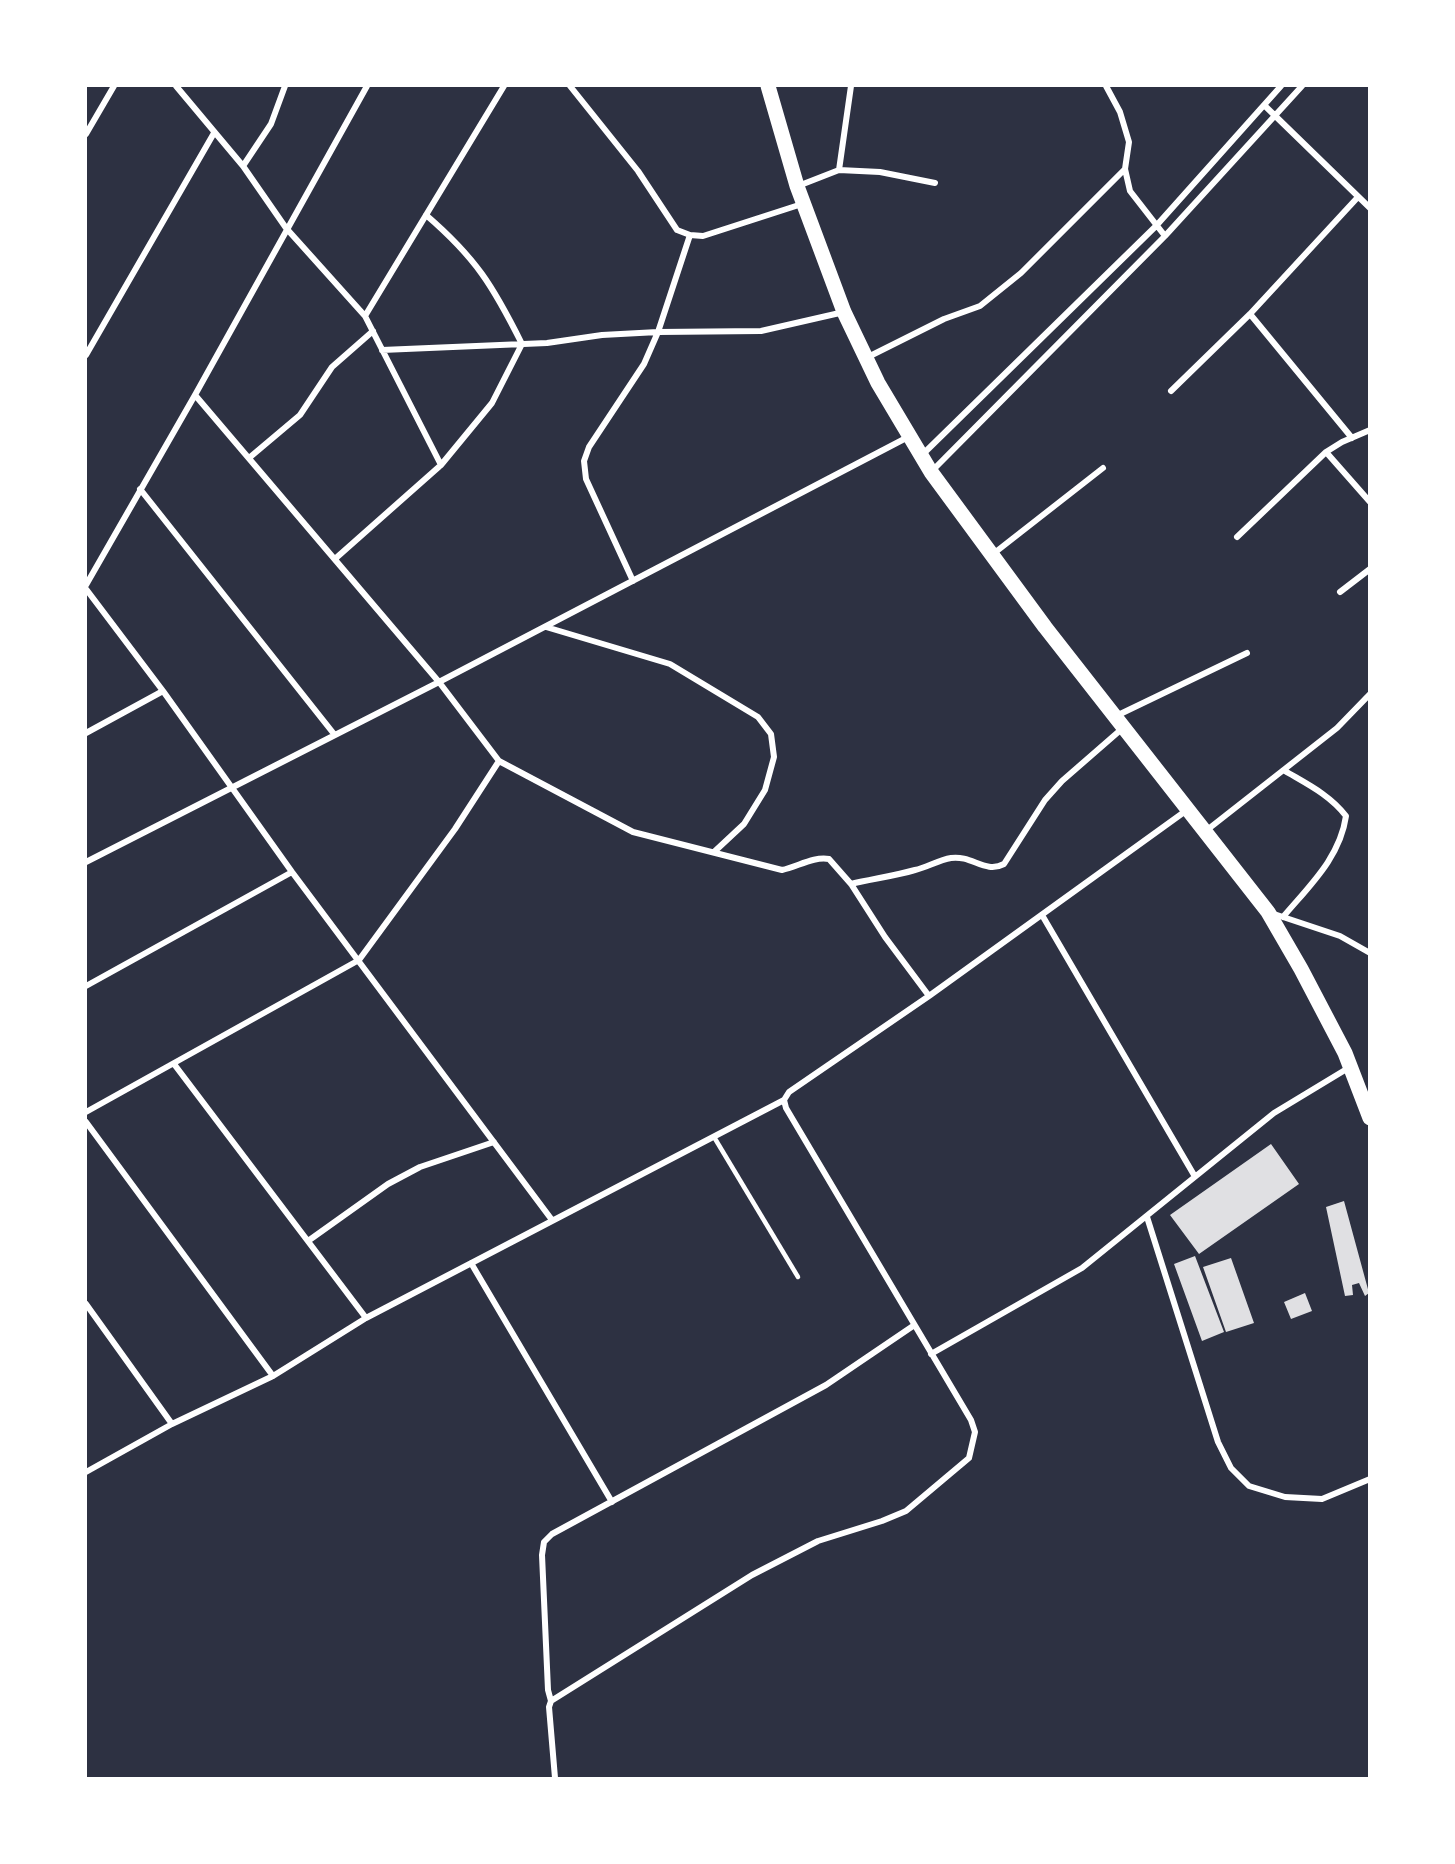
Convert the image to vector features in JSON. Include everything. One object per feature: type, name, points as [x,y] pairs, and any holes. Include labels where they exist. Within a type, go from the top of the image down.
[{"type":"main road","points":[[768,86],[797,186],[844,312],[866,358],[921,456],[992,555],[1268,912],[1302,969],[1350,1067],[1368,1110]]},
{"type":"street","points":[[86,134],[114,86]]},
{"type":"street","points":[[176,86],[243,166],[286,228],[365,316],[441,465]]},
{"type":"street","points":[[243,166],[271,124],[285,86]]},
{"type":"street","points":[[367,86],[86,587],[292,872],[552,1220]]},
{"type":"street","points":[[365,316],[504,86]]},
{"type":"street","points":[[570,86],[638,171],[677,230],[690,235],[703,236],[804,203]]},
{"type":"street","points":[[839,170],[851,86]]},
{"type":"street","points":[[1106,86],[1120,112],[1129,142],[1125,169],[1130,191],[1166,236]]},
{"type":"street","points":[[931,472],[1166,236],[1302,86]]},
{"type":"street","points":[[921,456],[1156,226],[1278,87]]},
{"type":"street","points":[[1264,105],[1370,208]]},
{"type":"street","points":[[86,356],[214,133]]},
{"type":"street","points":[[866,358],[944,320],[980,306],[1021,273],[1125,169]]},
{"type":"street","points":[[797,186],[839,170],[880,172],[935,183]]},
{"type":"street","points":[[1171,391],[1250,314],[1358,197]]},
{"type":"street","points":[[426,214],[459,244],[477,265],[497,294],[522,344]]},
{"type":"street","points":[[633,581],[586,479],[584,461],[589,447],[644,364],[658,332],[690,235]]},
{"type":"street","points":[[382,350],[522,344],[658,332],[761,331],[844,312]]},
{"type":"street","points":[[1250,314],[1352,438]]},
{"type":"street","points":[[249,458],[300,415],[332,367],[373,331]]},
{"type":"street","points":[[336,558],[441,465],[492,403],[522,344]]},
{"type":"street","points":[[195,395],[336,558],[439,682],[498,761],[633,832],[782,870],[798,867],[813,860],[829,859],[850,884],[885,937],[929,996]]},
{"type":"street","points":[[1238,537],[1326,452],[1370,430]]},
{"type":"street","points":[[86,862],[546,627],[910,436]]},
{"type":"street","points":[[1326,452],[1370,502]]},
{"type":"street","points":[[992,555],[1103,468]]},
{"type":"street","points":[[140,489],[334,734]]},
{"type":"street","points":[[1340,592],[1370,569]]},
{"type":"street","points":[[546,627],[670,664],[758,717],[771,734],[774,757],[765,790],[744,824],[714,852]]},
{"type":"street","points":[[850,884],[915,870],[952,858],[971,859],[984,867],[995,868],[1004,864],[1045,800],[1120,721],[1247,653]]},
{"type":"street","points":[[86,733],[163,692]]},
{"type":"street","points":[[1206,831],[1337,728],[1370,694]]},
{"type":"street","points":[[86,1112],[359,960],[455,828],[498,761]]},
{"type":"street","points":[[1283,917],[1335,854],[1343,836],[1346,816],[1338,806],[1320,792],[1285,771]]},
{"type":"street","points":[[86,1472],[172,1424],[273,1376],[366,1318],[784,1100],[789,1092],[929,996],[1189,808]]},
{"type":"street","points":[[86,986],[292,872]]},
{"type":"street","points":[[1268,912],[1340,936],[1370,953]]},
{"type":"street","points":[[1042,915],[1194,1175]]},
{"type":"street","points":[[174,1064],[366,1318]]},
{"type":"street","points":[[931,1354],[1082,1268],[1147,1217],[1194,1175],[1274,1113],[1350,1067]]},
{"type":"street","points":[[551,1701],[752,1575],[818,1540],[882,1521],[906,1511],[969,1458],[975,1432],[971,1420],[913,1326],[784,1105],[784,1100]]},
{"type":"street","points":[[86,1122],[273,1376]]},
{"type":"street","points":[[308,1241],[388,1184],[420,1167],[494,1142]]},
{"type":"street","points":[[1147,1217],[1218,1442],[1231,1468],[1249,1486],[1285,1497],[1322,1499],[1370,1479]]},
{"type":"street","points":[[471,1263],[612,1502]]},
{"type":"street","points":[[86,1304],[172,1424]]},
{"type":"street","points":[[555,1779],[542,1566],[544,1542],[552,1534],[826,1385],[913,1326]]},
{"type":"lane","points":[[714,1137],[798,1277]]},
{"type":"building","points":[[1271,1144],[1299,1184],[1199,1254],[1170,1215]]},
{"type":"building","points":[[1344,1201],[1369,1293],[1365,1296],[1359,1283],[1352,1285],[1353,1295],[1345,1296],[1326,1207]]},
{"type":"building","points":[[1195,1256],[1224,1332],[1202,1341],[1174,1264]]},
{"type":"building","points":[[1231,1258],[1254,1323],[1226,1332],[1203,1267]]},
{"type":"building","points":[[1305,1293],[1312,1311],[1291,1319],[1284,1302]]}]
